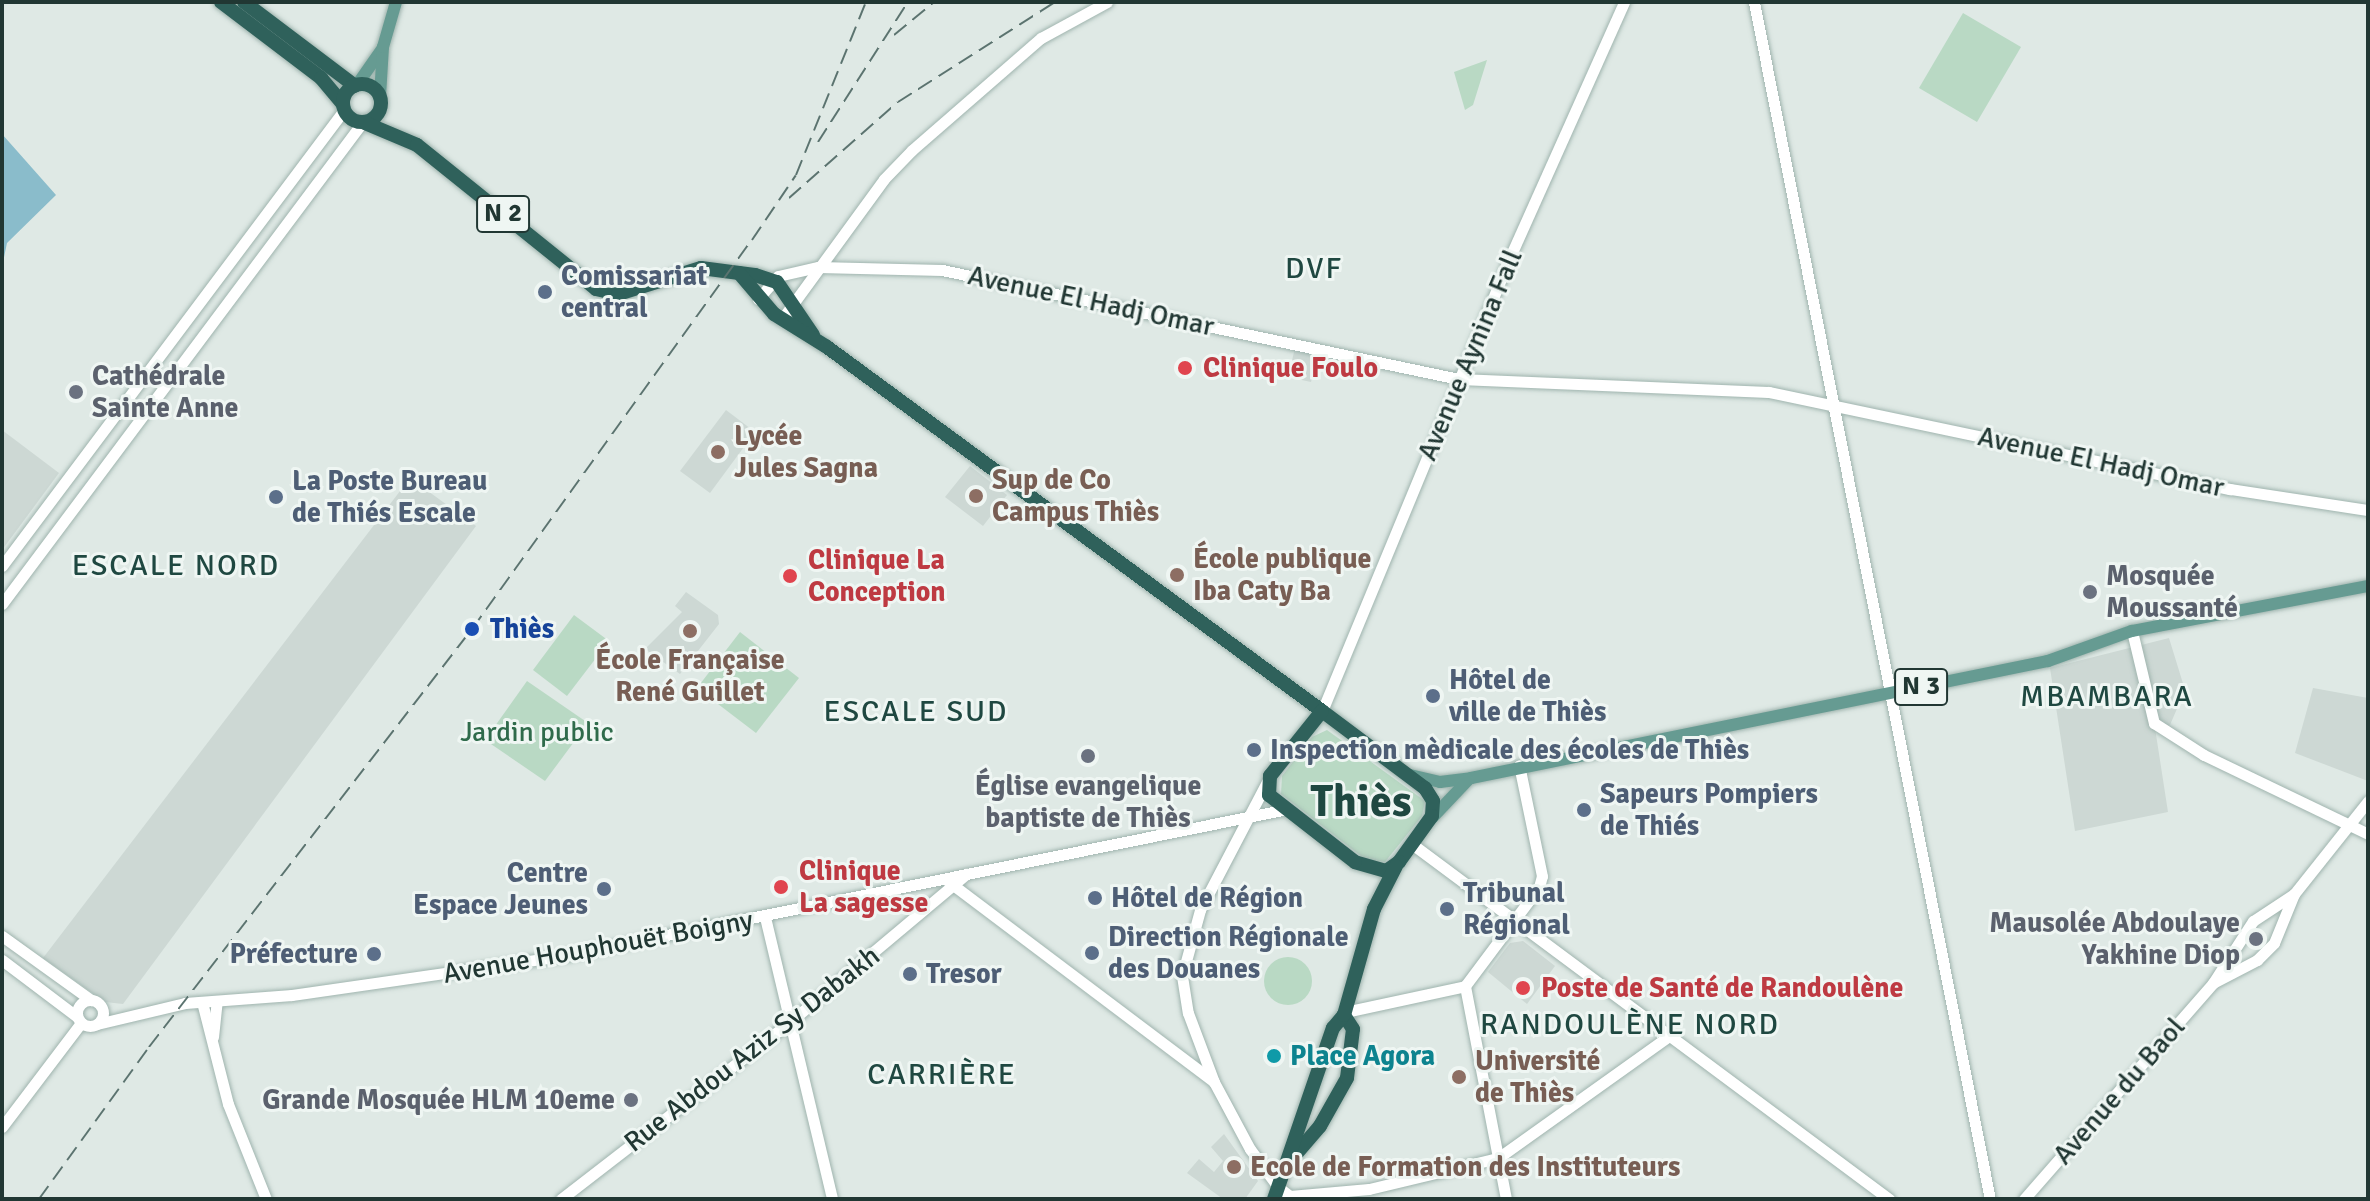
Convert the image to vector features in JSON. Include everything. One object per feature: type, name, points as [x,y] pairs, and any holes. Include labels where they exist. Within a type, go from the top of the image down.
[{"type":"highway","points":[[221,2],[321,78],[343,106],[364,123],[379,112],[381,98],[373,87],[356,85],[244,2]]},
{"type":"highway","points":[[343,106],[356,85]]},
{"type":"highway","name":"N 2","points":[[381,98],[417,145],[589,283],[625,289],[701,268],[772,279]]},
{"type":"highway","name":"N 2","points":[[364,123],[417,145]]},
{"type":"highway","points":[[739,273],[758,299],[782,319],[815,338],[1322,711],[1403,773],[1433,801],[1426,825],[1399,862],[1374,909],[1344,1014],[1333,1028],[1290,1161],[1276,1193]]},
{"type":"highway","points":[[772,279],[815,338]]},
{"type":"highway","points":[[1322,711],[1270,776],[1269,795],[1355,862],[1379,872],[1399,862]]},
{"type":"highway","points":[[1355,862],[1371,886],[1374,909]]},
{"type":"highway","points":[[1290,1161],[1320,1126],[1347,1078],[1353,1029],[1344,1014]]},
{"type":"main road","points":[[381,98],[383,47],[396,2]]},
{"type":"main road","points":[[356,85],[383,47]]},
{"type":"main road","name":"N 3","points":[[1403,773],[1440,782],[1471,778],[1519,765],[2048,661],[2132,631],[2368,586]]},
{"type":"main road","points":[[1426,825],[1471,778]]},
{"type":"street","points":[[782,319],[884,179],[963,101],[1041,38],[1107,2]]},
{"type":"street","name":"Avenue Aynina Fall","points":[[1322,711],[1459,379],[1624,2]]},
{"type":"street","points":[[1754,2],[1990,1199]]},
{"type":"street","points":[[2,566],[343,106]]},
{"type":"street","points":[[2,604],[364,123]]},
{"type":"street","name":"Avenue El Hadj Omar","points":[[772,279],[818,267],[942,270],[1459,379],[1695,385],[1769,392],[2230,489],[2368,510]]},
{"type":"street","points":[[758,299],[772,279]]},
{"type":"street","points":[[2132,631],[2154,723],[2204,755],[2368,834]]},
{"type":"street","points":[[1344,1014],[1465,986],[1515,921],[1542,876],[1519,765]]},
{"type":"street","points":[[1270,776],[1243,821],[1200,910],[1186,947],[1182,976],[1188,1013],[1214,1082],[1276,1193],[1322,1197],[1498,1158],[1669,1036]]},
{"type":"street","name":"Avenue du Baol","points":[[2213,983],[2257,960],[2274,943],[2294,894],[2368,801]]},
{"type":"street","name":"Avenue Houphouët Boigny","points":[[78,1020],[97,1024],[185,1003],[469,971],[765,917],[970,871],[1243,821],[1287,809]]},
{"type":"street","points":[[1412,844],[1889,1199]]},
{"type":"street","name":"Rue Abdou Aziz Sy Dabakh","points":[[561,1199],[791,1021],[970,871]]},
{"type":"street","points":[[941,878],[1214,1082]]},
{"type":"street","name":"Avenue du Baol","points":[[2024,1199],[2213,983],[2253,921],[2294,894]]},
{"type":"street","points":[[765,917],[832,1199]]},
{"type":"street","points":[[2,936],[102,1007],[135,1013]]},
{"type":"street","points":[[2,960],[78,1020]]},
{"type":"street","points":[[1465,986],[1506,1199]]},
{"type":"street","points":[[2,1127],[78,1020],[79,1004],[91,1000]]},
{"type":"street","points":[[213,1037],[217,1001]]},
{"type":"street","points":[[202,1002],[228,1104],[266,1199]]},
{"type":"street","points":[[97,1024],[102,1007]]},
{"type":"shaded area","points":[[1295,348],[1318,354],[1311,382],[1288,377]]},
{"type":"shaded area","name":"Lycée Jules Sagna","points":[[726,410],[755,432],[710,493],[680,471]]},
{"type":"shaded area","points":[[2,430],[59,473],[2,550]]},
{"type":"shaded area","name":"Sup de Co Campus Thiès","points":[[970,466],[1007,495],[983,526],[945,497]]},
{"type":"shaded area","points":[[410,478],[476,526],[123,1004],[105,1002],[43,958]]},
{"type":"shaded area","name":"École Française René Guillet","points":[[686,592],[718,615],[719,624],[680,674],[645,649],[682,612],[675,606]]},
{"type":"shaded area","points":[[2169,638],[2185,690],[2170,725],[2155,728],[2168,812],[2075,831],[2050,668]]},
{"type":"shaded area","points":[[2313,688],[2368,698],[2368,781],[2295,753]]},
{"type":"shaded area","name":"Poste de Santé de Randoulène","points":[[1523,941],[1555,966],[1527,1004],[1488,972],[1510,943]]},
{"type":"shaded area","name":"Ecole de Formation des Instituteurs","points":[[1224,1134],[1258,1181],[1245,1199],[1223,1199],[1187,1173],[1199,1159],[1214,1172],[1223,1161],[1211,1147]]},
{"type":"green space","points":[[1963,13],[2021,47],[1977,122],[1919,88]]},
{"type":"green space","points":[[1487,60],[1473,105],[1465,110],[1454,72]]},
{"type":"green space","points":[[574,615],[609,641],[567,696],[533,670]]},
{"type":"green space","points":[[740,632],[799,678],[756,733],[697,688]]},
{"type":"green space","name":"Jardin public","points":[[527,681],[588,723],[545,781],[485,740]]},
{"type":"green space","points":[[1327,730],[1425,801],[1422,816],[1385,862],[1365,859],[1281,794],[1282,776],[1312,737]]},
{"type":"green space","points":[[1288,957],[1305,964],[1312,981],[1305,998],[1288,1005],[1271,998],[1264,981],[1271,964]]},
{"type":"water","points":[[2,134],[56,195],[7,243],[2,267]]},
{"type":"railway","points":[[39,1199],[149,1047],[472,629],[752,240],[796,175],[866,2]]},
{"type":"railway","points":[[818,142],[908,2]]},
{"type":"railway","points":[[894,35],[934,2]]},
{"type":"railway","points":[[789,198],[898,102],[1055,2]]},
{"type":"place","name":"Comissariat central","points":[[545,292]]},
{"type":"place","name":"Clinique Foulo","points":[[1185,368]]},
{"type":"place","name":"Cathédrale Sainte Anne","points":[[76,392]]},
{"type":"place","name":"Lycée Jules Sagna","points":[[718,452]]},
{"type":"place","name":"Sup de Co Campus Thiès","points":[[976,496]]},
{"type":"place","name":"La Poste Bureau de Thiés Escale","points":[[276,497]]},
{"type":"place","name":"École publique Iba Caty Ba","points":[[1177,575]]},
{"type":"place","name":"Clinique La Conception","points":[[790,576]]},
{"type":"place","name":"Mosquée Moussanté","points":[[2090,592]]},
{"type":"place","name":"Thiès","points":[[472,629]]},
{"type":"place","name":"École Française René Guillet","points":[[690,631]]},
{"type":"place","name":"Hôtel de ville de Thiès","points":[[1433,696]]},
{"type":"place","name":"Inspection mèdicale des écoles de Thiès","points":[[1254,750]]},
{"type":"place","name":"Église evangelique baptiste de Thiès","points":[[1088,756]]},
{"type":"place","name":"Sapeurs Pompiers de Thiés","points":[[1584,810]]},
{"type":"place","name":"Clinique La sagesse","points":[[781,887]]},
{"type":"place","name":"Centre Espace Jeunes","points":[[604,889]]},
{"type":"place","name":"Hôtel de Région","points":[[1095,898]]},
{"type":"place","name":"Tribunal Régional","points":[[1447,909]]},
{"type":"place","name":"Mausolée Abdoulaye Yakhine Diop","points":[[2256,939]]},
{"type":"place","name":"Direction Régionale des Douanes","points":[[1092,953]]},
{"type":"place","name":"Préfecture","points":[[374,954]]},
{"type":"place","name":"Tresor","points":[[910,974]]},
{"type":"place","name":"Poste de Santé de Randoulène","points":[[1523,988]]},
{"type":"place","name":"Place Agora","points":[[1274,1056]]},
{"type":"place","name":"Université de Thiès","points":[[1459,1077]]},
{"type":"place","name":"Grande Mosquée HLM 10eme","points":[[631,1100]]},
{"type":"place","name":"Ecole de Formation des Instituteurs","points":[[1234,1167]]},
{"type":"district","name":"DVF","points":[[1314,269]]},
{"type":"district","name":"ESCALE NORD","points":[[176,566]]},
{"type":"district","name":"MBAMBARA","points":[[2107,697]]},
{"type":"district","name":"ESCALE SUD","points":[[916,712]]},
{"type":"district","name":"Thiès","points":[[1361,802]]},
{"type":"district","name":"RANDOULÈNE NORD","points":[[1630,1025]]},
{"type":"district","name":"CARRIÈRE","points":[[942,1075]]}]
